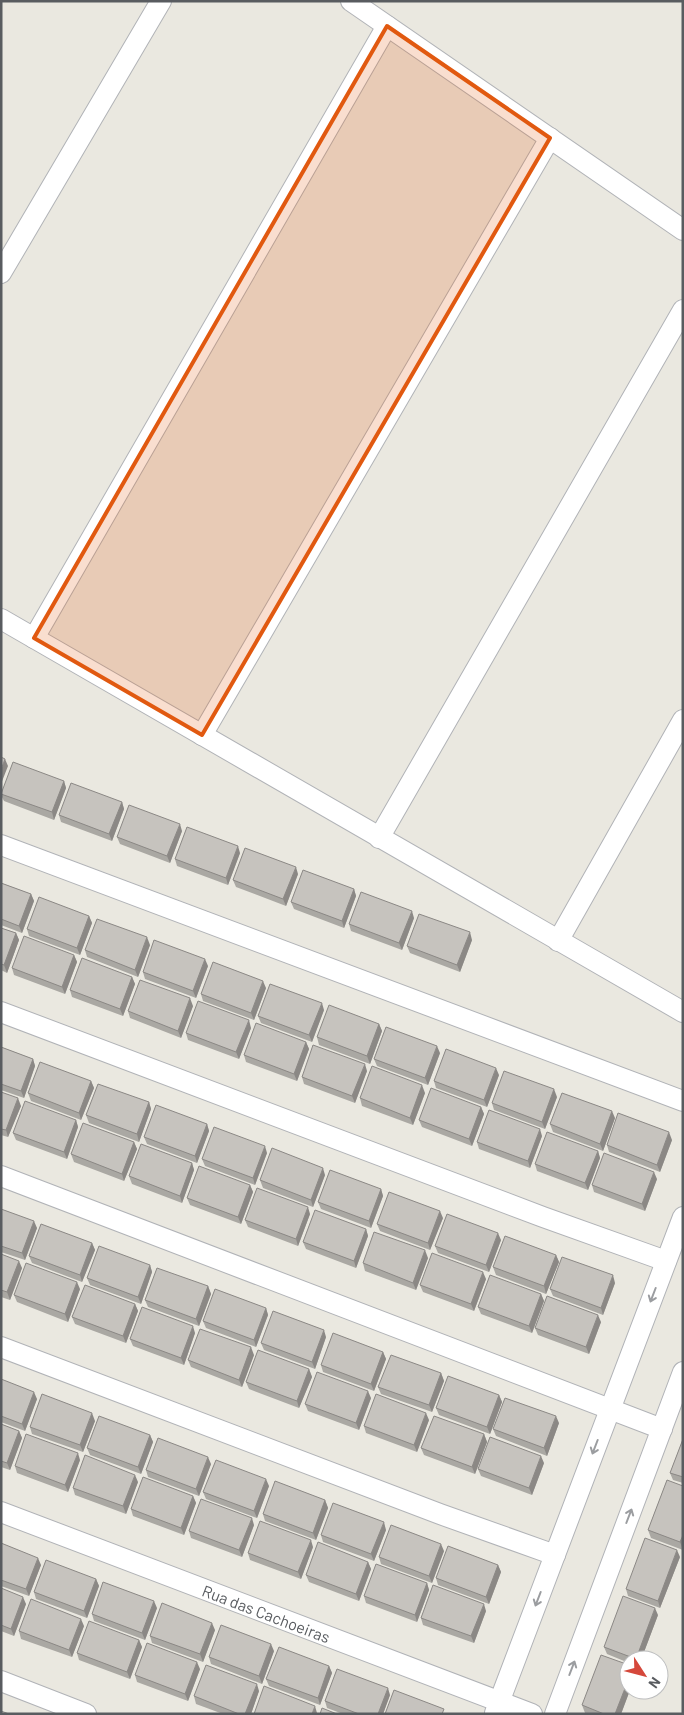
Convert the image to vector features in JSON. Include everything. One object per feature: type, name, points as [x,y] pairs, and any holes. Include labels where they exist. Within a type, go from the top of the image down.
[{"type":"street","points":[[1,273],[161,1]]},
{"type":"street","points":[[351,1],[683,230]]},
{"type":"street","points":[[34,638],[387,26]]},
{"type":"street","points":[[202,735],[550,138]]},
{"type":"street","points":[[380,838],[683,310]]},
{"type":"street","points":[[1,619],[683,1012]]},
{"type":"street","points":[[558,941],[683,720]]},
{"type":"street","points":[[1,845],[683,1101]]},
{"type":"street","points":[[1,1012],[544,1217],[666,1261]]},
{"type":"street","points":[[1,1176],[662,1428]]},
{"type":"street","points":[[497,1707],[683,1217]]},
{"type":"street","points":[[1,1346],[440,1514],[554,1554]]},
{"type":"street","points":[[555,1714],[683,1372]]},
{"type":"street","name":"Rua das Cachoeiras","points":[[1,1512],[497,1707],[532,1714]]},
{"type":"street","points":[[1,1681],[86,1714]]},
{"type":"highlighted area","points":[[387,26],[550,138],[202,735],[34,638]]},
{"type":"building","points":[[1,757],[5,759],[1,770]]},
{"type":"building","points":[[13,762],[64,781],[52,812],[1,794]]},
{"type":"building","points":[[71,783],[122,802],[109,834],[59,815]]},
{"type":"building","points":[[129,805],[180,824],[167,856],[117,837]]},
{"type":"building","points":[[187,827],[238,846],[226,878],[175,859]]},
{"type":"building","points":[[245,848],[296,867],[283,899],[233,880]]},
{"type":"building","points":[[303,870],[354,889],[342,921],[291,902]]},
{"type":"building","points":[[1,883],[31,894],[19,926],[1,919]]},
{"type":"building","points":[[361,892],[412,911],[399,943],[349,924]]},
{"type":"building","points":[[39,897],[89,916],[77,948],[27,929]]},
{"type":"building","points":[[419,914],[470,932],[457,965],[407,946]]},
{"type":"building","points":[[97,919],[147,937],[135,970],[85,950]]},
{"type":"building","points":[[1,928],[16,933],[4,965],[1,964]]},
{"type":"building","points":[[24,936],[74,955],[62,987],[12,968]]},
{"type":"building","points":[[154,940],[205,959],[193,991],[143,972]]},
{"type":"building","points":[[82,958],[132,977],[120,1009],[70,990]]},
{"type":"building","points":[[213,962],[263,981],[251,1013],[201,994]]},
{"type":"building","points":[[140,980],[190,998],[178,1031],[128,1011]]},
{"type":"building","points":[[270,984],[322,1003],[309,1035],[258,1016]]},
{"type":"building","points":[[198,1001],[249,1020],[236,1052],[186,1033]]},
{"type":"building","points":[[329,1005],[379,1024],[367,1056],[317,1037]]},
{"type":"building","points":[[256,1023],[306,1042],[294,1074],[244,1055]]},
{"type":"building","points":[[386,1027],[437,1046],[425,1078],[374,1059]]},
{"type":"building","points":[[313,1045],[365,1064],[352,1096],[302,1077]]},
{"type":"building","points":[[1,1047],[33,1059],[21,1091],[1,1084]]},
{"type":"building","points":[[446,1049],[496,1068],[484,1100],[434,1081]]},
{"type":"building","points":[[40,1062],[91,1081],[79,1113],[28,1093]]},
{"type":"building","points":[[372,1066],[422,1085],[410,1118],[360,1098]]},
{"type":"building","points":[[504,1071],[554,1089],[542,1122],[492,1103]]},
{"type":"building","points":[[98,1084],[149,1102],[137,1134],[86,1115]]},
{"type":"building","points":[[431,1088],[481,1107],[469,1139],[419,1120]]},
{"type":"building","points":[[1,1092],[18,1098],[6,1130],[1,1129]]},
{"type":"building","points":[[562,1093],[612,1111],[600,1144],[550,1124]]},
{"type":"building","points":[[25,1101],[76,1120],[64,1152],[13,1133]]},
{"type":"building","points":[[156,1105],[207,1124],[195,1156],[144,1137]]},
{"type":"building","points":[[489,1110],[540,1129],[528,1161],[477,1142]]},
{"type":"building","points":[[618,1113],[669,1132],[657,1165],[607,1145]]},
{"type":"building","points":[[83,1123],[134,1142],[122,1174],[71,1154]]},
{"type":"building","points":[[214,1127],[265,1146],[253,1178],[202,1159]]},
{"type":"building","points":[[547,1132],[598,1151],[585,1183],[535,1164]]},
{"type":"building","points":[[141,1144],[192,1163],[180,1196],[129,1176]]},
{"type":"building","points":[[272,1148],[323,1168],[311,1200],[260,1180]]},
{"type":"building","points":[[604,1153],[654,1172],[642,1204],[592,1185]]},
{"type":"building","points":[[199,1166],[250,1185],[238,1217],[187,1198]]},
{"type":"building","points":[[330,1170],[381,1189],[369,1221],[318,1202]]},
{"type":"building","points":[[257,1188],[308,1207],[296,1239],[245,1220]]},
{"type":"building","points":[[389,1192],[440,1211],[428,1243],[377,1224]]},
{"type":"building","points":[[1,1209],[34,1221],[22,1253],[1,1246]]},
{"type":"building","points":[[315,1210],[366,1229],[354,1261],[303,1242]]},
{"type":"building","points":[[447,1214],[498,1233],[486,1265],[435,1246]]},
{"type":"building","points":[[41,1224],[92,1243],[80,1275],[29,1256]]},
{"type":"building","points":[[374,1232],[425,1250],[413,1283],[363,1263]]},
{"type":"building","points":[[505,1236],[556,1255],[544,1286],[493,1267]]},
{"type":"building","points":[[99,1246],[150,1265],[138,1297],[87,1278]]},
{"type":"building","points":[[432,1253],[483,1272],[471,1304],[420,1285]]},
{"type":"building","points":[[1,1254],[19,1261],[7,1292],[1,1290]]},
{"type":"building","points":[[562,1257],[613,1275],[601,1308],[550,1289]]},
{"type":"building","points":[[26,1263],[77,1282],[65,1314],[14,1295]]},
{"type":"building","points":[[157,1268],[208,1286],[196,1319],[145,1300]]},
{"type":"building","points":[[490,1275],[541,1294],[529,1326],[478,1307]]},
{"type":"building","points":[[85,1285],[135,1304],[123,1336],[72,1317]]},
{"type":"building","points":[[215,1289],[266,1308],[254,1340],[203,1321]]},
{"type":"building","points":[[547,1296],[598,1315],[586,1347],[535,1328]]},
{"type":"building","points":[[142,1307],[193,1326],[181,1358],[130,1339]]},
{"type":"building","points":[[273,1311],[324,1330],[312,1362],[261,1343]]},
{"type":"building","points":[[200,1329],[251,1347],[239,1380],[188,1360]]},
{"type":"building","points":[[333,1333],[383,1352],[371,1384],[321,1365]]},
{"type":"building","points":[[258,1350],[309,1369],[297,1401],[246,1382]]},
{"type":"building","points":[[391,1355],[441,1373],[429,1405],[378,1387]]},
{"type":"building","points":[[317,1372],[368,1391],[356,1423],[305,1404]]},
{"type":"building","points":[[448,1376],[499,1395],[487,1427],[436,1408]]},
{"type":"building","points":[[1,1379],[34,1392],[22,1424],[1,1416]]},
{"type":"building","points":[[42,1394],[92,1413],[80,1445],[30,1427]]},
{"type":"building","points":[[376,1394],[426,1413],[414,1445],[364,1426]]},
{"type":"building","points":[[505,1398],[556,1416],[544,1448],[493,1429]]},
{"type":"building","points":[[99,1416],[150,1435],[138,1467],[87,1448]]},
{"type":"building","points":[[434,1416],[484,1434],[472,1467],[421,1448]]},
{"type":"building","points":[[1,1424],[19,1431],[7,1463],[1,1461]]},
{"type":"building","points":[[26,1434],[78,1453],[65,1485],[15,1466]]},
{"type":"building","points":[[490,1437],[541,1456],[529,1488],[478,1469]]},
{"type":"building","points":[[158,1438],[208,1457],[196,1489],[146,1470]]},
{"type":"building","points":[[683,1439],[683,1477],[670,1473]]},
{"type":"building","points":[[85,1455],[135,1475],[123,1506],[73,1488]]},
{"type":"building","points":[[216,1460],[266,1479],[254,1511],[203,1492]]},
{"type":"building","points":[[143,1477],[193,1496],[181,1528],[131,1509]]},
{"type":"building","points":[[667,1480],[683,1486],[683,1535],[680,1542],[648,1530]]},
{"type":"building","points":[[275,1481],[325,1500],[313,1533],[263,1514]]},
{"type":"building","points":[[201,1499],[252,1518],[239,1550],[189,1531]]},
{"type":"building","points":[[333,1503],[384,1522],[371,1554],[321,1535]]},
{"type":"building","points":[[260,1521],[311,1540],[298,1572],[248,1553]]},
{"type":"building","points":[[391,1525],[441,1544],[429,1576],[379,1557]]},
{"type":"building","points":[[645,1538],[677,1550],[658,1601],[626,1589]]},
{"type":"building","points":[[318,1542],[368,1562],[356,1594],[306,1575]]},
{"type":"building","points":[[1,1543],[38,1558],[26,1589],[1,1580]]},
{"type":"building","points":[[448,1546],[498,1565],[486,1597],[436,1578]]},
{"type":"building","points":[[46,1560],[96,1579],[84,1611],[34,1592]]},
{"type":"building","points":[[376,1564],[427,1583],[415,1615],[364,1596]]},
{"type":"building","points":[[103,1582],[154,1601],[142,1633],[92,1614]]},
{"type":"building","points":[[433,1585],[484,1604],[471,1636],[421,1618]]},
{"type":"building","points":[[1,1588],[23,1597],[11,1629],[1,1625]]},
{"type":"building","points":[[623,1596],[655,1608],[639,1650],[619,1650],[619,1653],[604,1647]]},
{"type":"building","points":[[31,1599],[81,1619],[69,1650],[19,1631]]},
{"type":"building","points":[[162,1603],[212,1623],[200,1654],[150,1636]]},
{"type":"building","points":[[89,1621],[139,1640],[127,1672],[77,1653]]},
{"type":"building","points":[[221,1625],[271,1644],[259,1676],[209,1657]]},
{"type":"building","points":[[147,1643],[197,1662],[185,1694],[135,1675]]},
{"type":"building","points":[[279,1647],[329,1666],[318,1698],[266,1679]]},
{"type":"building","points":[[601,1655],[619,1661],[620,1700],[615,1714],[604,1714],[582,1705]]},
{"type":"building","points":[[206,1665],[257,1684],[245,1714],[239,1714],[194,1696]]},
{"type":"building","points":[[337,1669],[388,1688],[378,1714],[359,1714],[325,1701]]},
{"type":"building","points":[[264,1686],[315,1706],[312,1714],[254,1714]]},
{"type":"building","points":[[394,1690],[444,1709],[442,1714],[385,1714]]},
{"type":"building","points":[[322,1708],[337,1714],[320,1714]]}]
